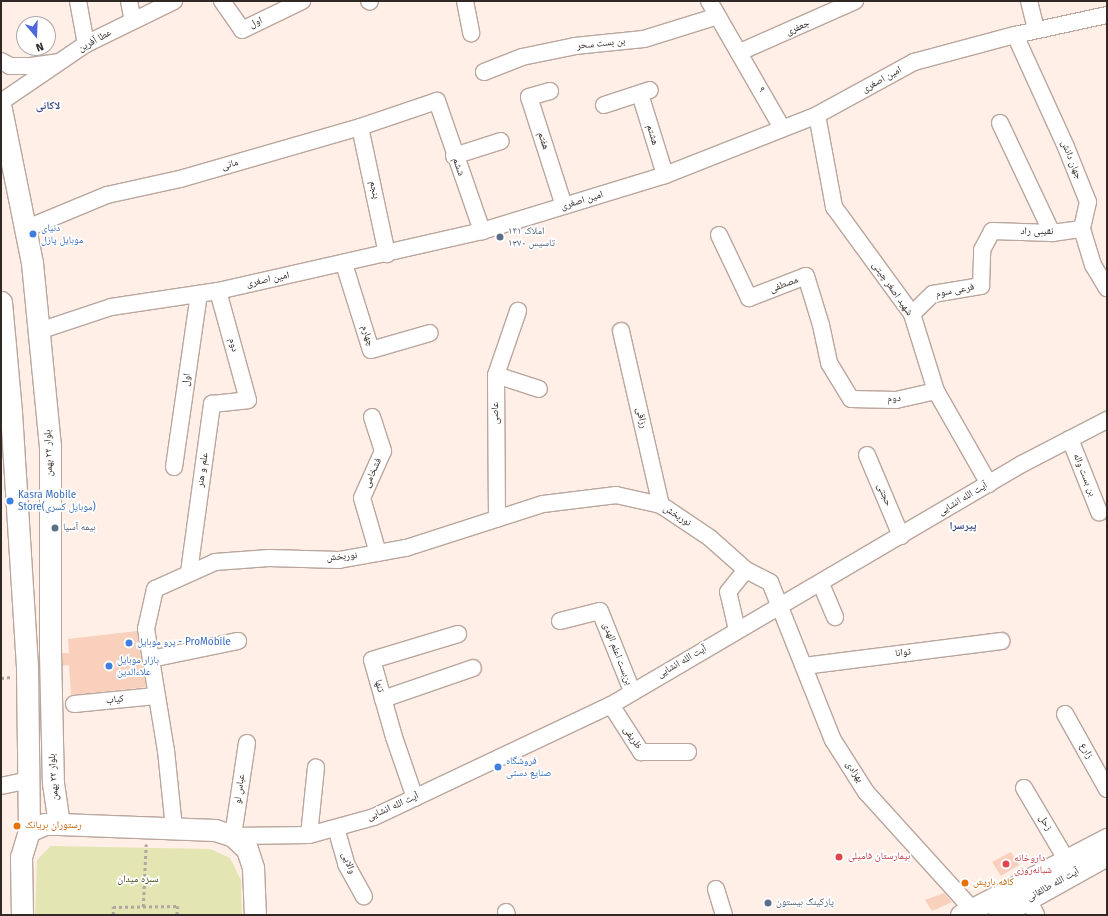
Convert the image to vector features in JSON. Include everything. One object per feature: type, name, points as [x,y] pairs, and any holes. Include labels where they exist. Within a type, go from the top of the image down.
[{"type":"main road","name":"بلوار ۲۲ بهمن","points":[[1,109],[32,262],[50,446],[49,556],[54,795],[59,824]]},
{"type":"main road","points":[[1,302],[6,412],[20,556],[27,667],[29,831],[21,857],[22,915]]},
{"type":"main road","points":[[20,556],[49,556]]},
{"type":"main road","points":[[29,788],[33,806],[42,809],[51,805],[54,795]]},
{"type":"main road","points":[[29,831],[45,824],[59,824],[215,830],[233,836],[247,849],[253,868],[255,915]]},
{"type":"main road","name":"آیت الله طالقانی","points":[[966,912],[1107,838]]},
{"type":"main road","name":"آیت الله طالقانی","points":[[999,915],[1032,907],[1107,855]]},
{"type":"street","points":[[78,1],[86,44]]},
{"type":"street","points":[[128,1],[133,21]]},
{"type":"street","name":"عطا آفرین","points":[[1,102],[64,61],[86,44],[174,1]]},
{"type":"street","name":"اول","points":[[222,1],[242,30],[302,1]]},
{"type":"street","points":[[465,1],[472,32]]},
{"type":"street","name":"۹","points":[[709,1],[740,52],[782,128]]},
{"type":"street","name":"جعفری","points":[[740,52],[855,1]]},
{"type":"street","points":[[1029,1],[1036,30]]},
{"type":"street","name":"امین اصغری","points":[[38,331],[111,307],[218,291],[344,264],[482,231],[665,175],[817,115],[914,62],[1015,35],[1107,14]]},
{"type":"street","name":"بن بست سحر","points":[[484,72],[522,57],[575,46],[644,39],[718,16]]},
{"type":"street","name":"جهان دانش","points":[[1015,35],[1066,147],[1088,202],[1082,229],[1093,265],[1107,288]]},
{"type":"street","points":[[1,61],[10,66],[31,66],[64,61]]},
{"type":"street","name":"هفتم","points":[[550,91],[529,97],[564,206]]},
{"type":"street","name":"هشتم","points":[[604,105],[645,92],[665,175]]},
{"type":"street","name":"مانی","points":[[25,229],[107,195],[180,179],[360,127],[436,101]]},
{"type":"street","name":"ششم","points":[[436,101],[454,156],[482,231]]},
{"type":"street","name":"شهید اصغر چیتی","points":[[817,115],[834,207],[912,314],[936,391],[988,484]]},
{"type":"street","points":[[1000,123],[1052,233]]},
{"type":"street","name":"پنجم","points":[[360,127],[387,254]]},
{"type":"street","points":[[454,156],[501,141]]},
{"type":"street","name":"نقیبی راد","points":[[981,286],[982,250],[992,231],[1052,233],[1082,229]]},
{"type":"street","name":"مصطفی","points":[[719,235],[749,298],[806,276],[821,325],[829,363],[850,399]]},
{"type":"street","name":"چهارم","points":[[344,264],[371,350],[430,333]]},
{"type":"street","name":"فرعی سوم","points":[[912,314],[932,294],[981,286]]},
{"type":"street","name":"دوم","points":[[218,291],[248,400]]},
{"type":"street","name":"اول","points":[[174,467],[199,294]]},
{"type":"street","name":"عاصی","points":[[497,519],[496,375],[518,311]]},
{"type":"street","name":"رزاقی","points":[[621,331],[661,505]]},
{"type":"street","points":[[496,375],[539,389]]},
{"type":"street","name":"دوم","points":[[850,399],[896,400],[936,391]]},
{"type":"street","name":"علم و هنر","points":[[189,572],[212,404],[248,400]]},
{"type":"street","name":"فشخامی","points":[[372,417],[383,451],[362,498],[378,553]]},
{"type":"street","name":"آیت الله انشایی","points":[[233,836],[309,835],[374,817],[611,705],[632,691],[737,630],[782,607],[988,484],[1107,420]]},
{"type":"street","name":"بن بست واله","points":[[1070,439],[1099,512]]},
{"type":"street","name":"حجتی","points":[[867,455],[901,536]]},
{"type":"street","name":"نوربخش","points":[[174,828],[166,751],[146,629],[155,589],[189,572],[215,562],[269,558],[339,560],[406,548],[543,504],[616,495],[661,505],[710,538],[746,570],[770,582],[782,607]]},
{"type":"street","points":[[737,630],[728,592],[746,570]]},
{"type":"street","points":[[821,584],[835,617]]},
{"type":"street","name":"بهزادی","points":[[782,607],[833,740],[866,792],[966,912]]},
{"type":"street","name":"بن‌بست اعلم الهدی","points":[[560,621],[600,610],[632,691]]},
{"type":"street","name":"تنها","points":[[415,798],[372,660],[458,634]]},
{"type":"street","points":[[151,659],[238,641]]},
{"type":"street","name":"توانا","points":[[804,666],[1001,641]]},
{"type":"street","points":[[383,699],[473,668]]},
{"type":"street","name":"کیاب","points":[[74,704],[156,696]]},
{"type":"street","name":"ظریفی","points":[[611,705],[641,752],[688,752]]},
{"type":"street","name":"زارع","points":[[1065,714],[1107,789]]},
{"type":"street","name":"عباس لو","points":[[233,836],[247,743]]},
{"type":"street","points":[[309,835],[316,767]]},
{"type":"street","points":[[1,786],[29,788]]},
{"type":"street","name":"زحل","points":[[1024,788],[1066,859]]},
{"type":"street","name":"والایی","points":[[336,828],[346,864],[364,896]]},
{"type":"street","points":[[716,889],[724,915]]},
{"type":"path","points":[[144,907],[146,827]]},
{"type":"path","points":[[113,915],[114,907],[178,906],[177,915]]},
{"type":"green space","name":"سبزه میدان","points":[[51,846],[210,849],[230,858],[241,880],[242,915],[35,915],[37,860]]},
{"type":"building","name":"بازار موبایل علاءالدین","points":[[137,631],[146,687],[71,695],[69,665],[62,666],[62,653],[69,653],[68,639]]},
{"type":"building","name":"داروخانه شبانه‌روزی","points":[[1011,852],[1019,865],[1001,876],[992,862]]},
{"type":"building","points":[[944,893],[952,902],[932,911],[925,900]]},
{"type":"place","name":"دنیای موبایل پازل","points":[[33,234]]},
{"type":"place","name":"املاک ۱۴۱ تاسیس ۱۳۷۰","points":[[500,237]]},
{"type":"place","name":"Kasra Mobile Store(موبایل کسری)","points":[[10,501]]},
{"type":"place","name":"بیمه آسیا","points":[[55,528]]},
{"type":"place","name":"پرو موبایل - ProMobile","points":[[129,643]]},
{"type":"place","name":"بازار موبایل علاءالدین","points":[[109,666]]},
{"type":"place","name":"فروشگاه صنایع دستی","points":[[498,767]]},
{"type":"place","name":"رستوران بریانک","points":[[17,826]]},
{"type":"place","name":"بیمارستان فامیلی","points":[[839,857]]},
{"type":"place","name":"داروخانه شبانه‌روزی","points":[[1006,864]]},
{"type":"place","name":"کافه باریش","points":[[965,883]]},
{"type":"place","name":"پارکینگ بیستون","points":[[768,903]]},
{"type":"district","name":"لاکانی","points":[[48,106]]},
{"type":"district","name":"پیرسرا","points":[[963,526]]}]
